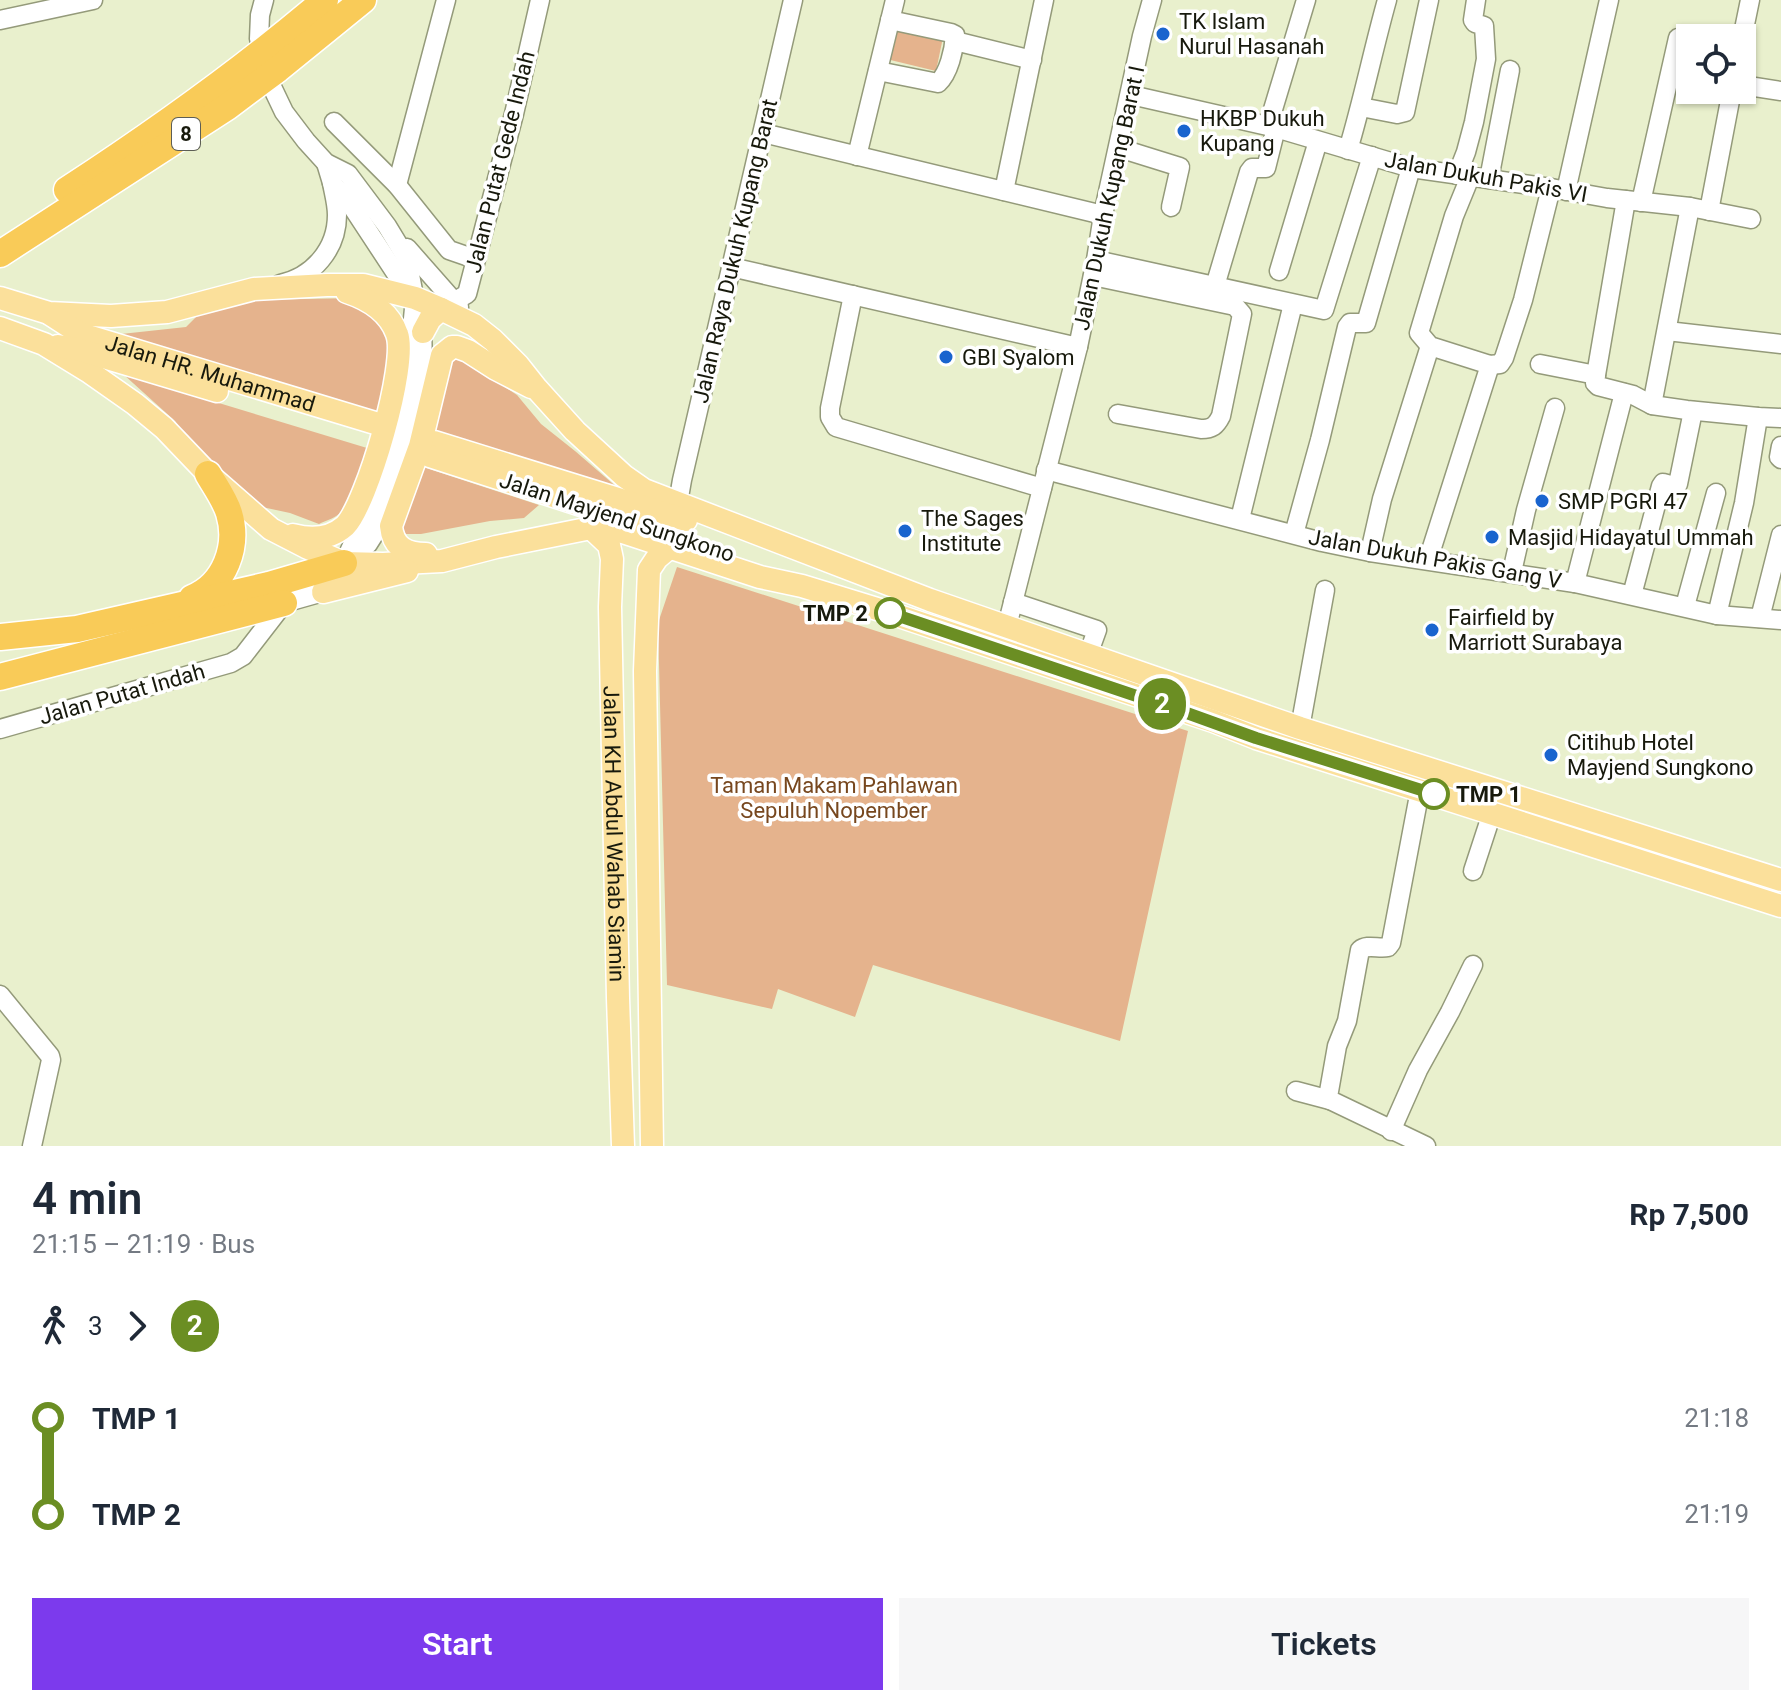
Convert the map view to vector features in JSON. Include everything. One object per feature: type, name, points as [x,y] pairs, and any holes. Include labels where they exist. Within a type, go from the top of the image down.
[{"type":"highway","name":"8","points":[[0,233],[167,122],[325,0]]},
{"type":"highway","name":"8","points":[[0,254],[227,107],[363,0]]},
{"type":"highway","points":[[163,609],[198,597],[215,584],[229,558],[233,531],[231,520],[208,474]]},
{"type":"highway","points":[[0,637],[77,629],[269,585],[344,563]]},
{"type":"highway","points":[[0,677],[284,603]]},
{"type":"main road","points":[[260,521],[302,537],[323,537],[338,531],[351,518],[362,496],[383,435],[398,370],[400,353],[397,334],[386,315],[366,299],[327,285]]},
{"type":"main road","points":[[0,298],[49,313],[111,316],[167,312],[254,289],[363,285],[448,304],[493,340],[575,431],[644,490],[1298,736],[1420,790],[1781,906]]},
{"type":"main road","points":[[423,332],[430,319],[448,304]]},
{"type":"main road","name":"Jalan HR. Muhammad","points":[[44,344],[77,349],[373,430],[81,334],[49,313]]},
{"type":"main road","points":[[0,328],[44,344],[135,404],[271,529],[344,563],[442,561]]},
{"type":"main road","points":[[479,552],[413,554],[400,549],[392,536],[391,526],[420,446],[438,364],[445,351],[452,347],[461,348],[537,389]]},
{"type":"main road","name":"Jalan Mayjend Sungkono","points":[[802,586],[764,564],[432,449],[748,540],[807,553]]},
{"type":"main road","points":[[323,592],[479,552],[591,528],[623,532],[760,577],[802,586],[970,639],[1781,880]]},
{"type":"main road","name":"Jalan KH Abdul Wahab Siamin","points":[[591,528],[609,545],[612,559],[610,607],[623,1146]]},
{"type":"main road","name":"Jalan KH Abdul Wahab Siamin","points":[[652,1146],[645,671],[649,570],[670,547]]},
{"type":"main road","points":[[610,607],[621,600],[628,600],[647,610]]},
{"type":"main road","points":[[617,904],[648,904]]},
{"type":"street","points":[[0,20],[93,0]]},
{"type":"street","points":[[259,39],[264,0]]},
{"type":"street","points":[[397,185],[446,0]]},
{"type":"street","name":"Jalan Putat Gede Indah","points":[[448,304],[467,294],[540,0]]},
{"type":"street","name":"Jalan Raya Dukuh Kupang Barat","points":[[678,503],[793,0]]},
{"type":"street","points":[[857,156],[895,0]]},
{"type":"street","name":"Jalan Dukuh Kupang Barat I","points":[[1007,626],[1078,347],[1103,215],[1152,0]]},
{"type":"street","points":[[1215,286],[1249,172],[1252,168],[1266,168],[1272,127],[1306,0]]},
{"type":"street","points":[[1348,150],[1387,0]]},
{"type":"street","points":[[1361,107],[1397,114],[1405,112],[1429,0]]},
{"type":"street","points":[[1370,552],[1454,216],[1474,122],[1486,59],[1484,26],[1473,20],[1476,0]]},
{"type":"street","points":[[1428,560],[1495,364],[1504,358],[1523,300],[1558,190],[1609,0]]},
{"type":"street","points":[[1745,24],[1750,0]]},
{"type":"street","points":[[1004,191],[1043,8]]},
{"type":"street","points":[[878,71],[938,83],[945,77],[955,41],[955,35],[951,33],[890,20]]},
{"type":"street","points":[[955,41],[1032,60]]},
{"type":"street","points":[[1676,45],[1633,201],[1595,383],[1633,395],[1652,405],[1781,418]]},
{"type":"street","points":[[1489,179],[1510,70]]},
{"type":"street","points":[[1756,87],[1781,91]]},
{"type":"street","points":[[273,89],[284,112],[306,141],[326,163],[348,174],[448,304]]},
{"type":"street","name":"Jalan Dukuh Pakis VI","points":[[1131,95],[1272,127],[1411,168],[1751,219]]},
{"type":"street","points":[[1652,405],[1667,331],[1728,104]]},
{"type":"street","points":[[334,122],[397,185],[449,250],[475,259]]},
{"type":"street","points":[[763,133],[1103,215]]},
{"type":"street","points":[[1279,271],[1318,141]]},
{"type":"street","points":[[1119,148],[1180,167],[1171,207]]},
{"type":"street","points":[[1095,268],[1215,286],[1325,309],[1372,156]]},
{"type":"street","points":[[254,289],[296,279],[325,256],[336,228],[332,183],[326,163]]},
{"type":"street","points":[[1294,534],[1357,324],[1411,168]]},
{"type":"street","points":[[243,656],[284,603],[323,592],[344,563],[375,495],[395,439],[407,380],[415,298],[349,202],[332,183]]},
{"type":"street","points":[[344,563],[368,544],[379,524],[407,443],[423,350],[423,332],[407,259],[387,226]]},
{"type":"street","points":[[731,267],[1078,347]]},
{"type":"street","points":[[1095,268],[1235,306],[1242,314],[1221,416],[1214,426],[1201,429],[1118,414]]},
{"type":"street","points":[[853,295],[830,408],[830,417],[836,427],[1044,479]]},
{"type":"street","points":[[1240,519],[1293,304]]},
{"type":"street","points":[[1667,331],[1781,344]]},
{"type":"street","points":[[1424,340],[1495,364]]},
{"type":"street","points":[[1540,364],[1596,375]]},
{"type":"street","points":[[1575,583],[1624,393]]},
{"type":"street","points":[[1512,572],[1555,408]]},
{"type":"street","points":[[1632,595],[1661,486],[1663,483],[1678,484],[1693,411]]},
{"type":"street","points":[[1717,615],[1744,503],[1758,417]]},
{"type":"street","points":[[1781,446],[1781,459]]},
{"type":"street","name":"Jalan Dukuh Pakis Gang V","points":[[1044,479],[1240,519],[1370,552],[1575,583],[1717,615],[1781,620]]},
{"type":"street","points":[[1685,606],[1716,493]]},
{"type":"street","points":[[379,524],[398,563]]},
{"type":"street","points":[[1760,618],[1781,535]]},
{"type":"street","points":[[1298,736],[1325,590]]},
{"type":"street","points":[[1013,602],[1097,630],[1088,655]]},
{"type":"street","points":[[225,618],[241,630],[245,643],[243,656]]},
{"type":"street","name":"Jalan Putat Indah","points":[[0,729],[231,663],[243,656]]},
{"type":"street","points":[[1329,1098],[1337,1046],[1347,1021],[1360,950],[1367,947],[1384,948],[1391,943],[1420,790]]},
{"type":"street","points":[[1473,871],[1492,813]]},
{"type":"street","points":[[1391,1131],[1418,1070],[1473,965]]},
{"type":"street","points":[[0,995],[51,1060],[32,1146]]},
{"type":"street","points":[[1296,1091],[1329,1098],[1426,1146]]},
{"type":"green space","points":[[888,11],[946,23],[936,71],[878,57]]},
{"type":"green space","points":[[356,298],[369,304],[394,342],[378,416],[112,335],[186,327],[197,316],[218,306],[249,300]]},
{"type":"green space","points":[[453,347],[517,395],[541,424],[619,489],[427,431]]},
{"type":"green space","points":[[123,374],[367,448],[347,504],[337,515],[319,524],[262,507],[191,443],[175,421]]},
{"type":"green space","points":[[417,465],[539,505],[524,518],[406,534],[397,525]]},
{"type":"green space","name":"Taman Makam Pahlawan Sepuluh Nopember","points":[[677,567],[1188,731],[1120,1041],[873,965],[855,1017],[778,989],[772,1009],[667,985],[658,623]]},
{"type":"bus line","name":"2","points":[[890,613],[1256,738],[1434,794]]},
{"type":"place","name":"TK Islam Nurul Hasanah","points":[[1163,34]]},
{"type":"place","name":"HKBP Dukuh Kupang","points":[[1184,131]]},
{"type":"place","name":"GBI Syalom","points":[[946,357]]},
{"type":"place","name":"SMP PGRI 47","points":[[1542,501]]},
{"type":"place","name":"The Sages Institute","points":[[905,531]]},
{"type":"place","name":"Masjid Hidayatul Ummah","points":[[1492,537]]},
{"type":"place","name":"TMP 2","points":[[890,613]]},
{"type":"place","name":"Fairfield by Marriott Surabaya","points":[[1432,630]]},
{"type":"place","name":"Citihub Hotel Mayjend Sungkono","points":[[1551,755]]},
{"type":"place","name":"TMP 1","points":[[1434,794]]}]
